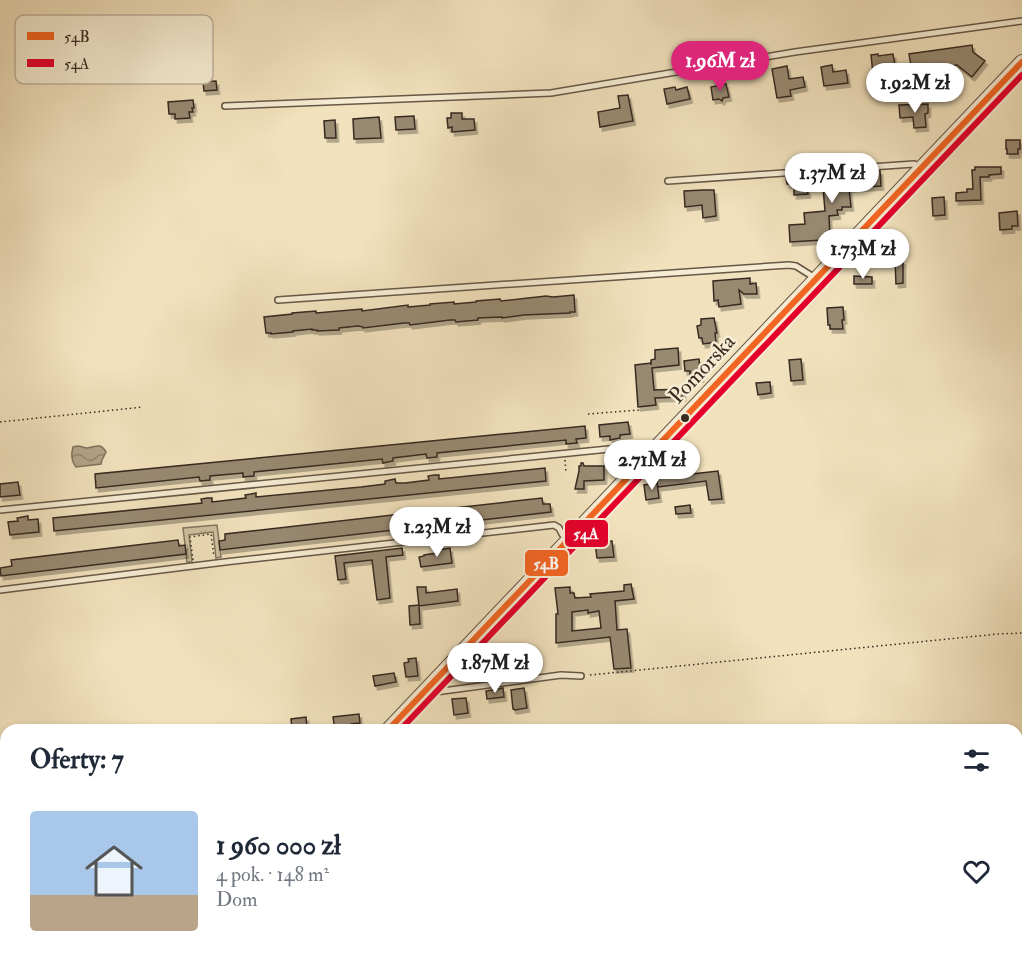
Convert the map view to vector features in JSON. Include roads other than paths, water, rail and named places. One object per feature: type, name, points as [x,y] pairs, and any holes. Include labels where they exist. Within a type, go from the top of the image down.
[{"type":"street","name":"Pomorska","points":[[394,724],[1022,62]]},
{"type":"lane","points":[[225,106],[551,93],[795,52],[1022,21]]},
{"type":"lane","points":[[668,181],[914,164],[922,167]]},
{"type":"lane","points":[[278,300],[789,265],[796,266],[816,278]]},
{"type":"lane","points":[[0,510],[624,448],[641,463]]},
{"type":"lane","points":[[0,590],[554,525],[568,540]]},
{"type":"lane","points":[[423,693],[561,675],[581,676]]},
{"type":"water","points":[[73,447],[102,447],[106,452],[101,464],[76,467],[72,460],[72,452]]}]
